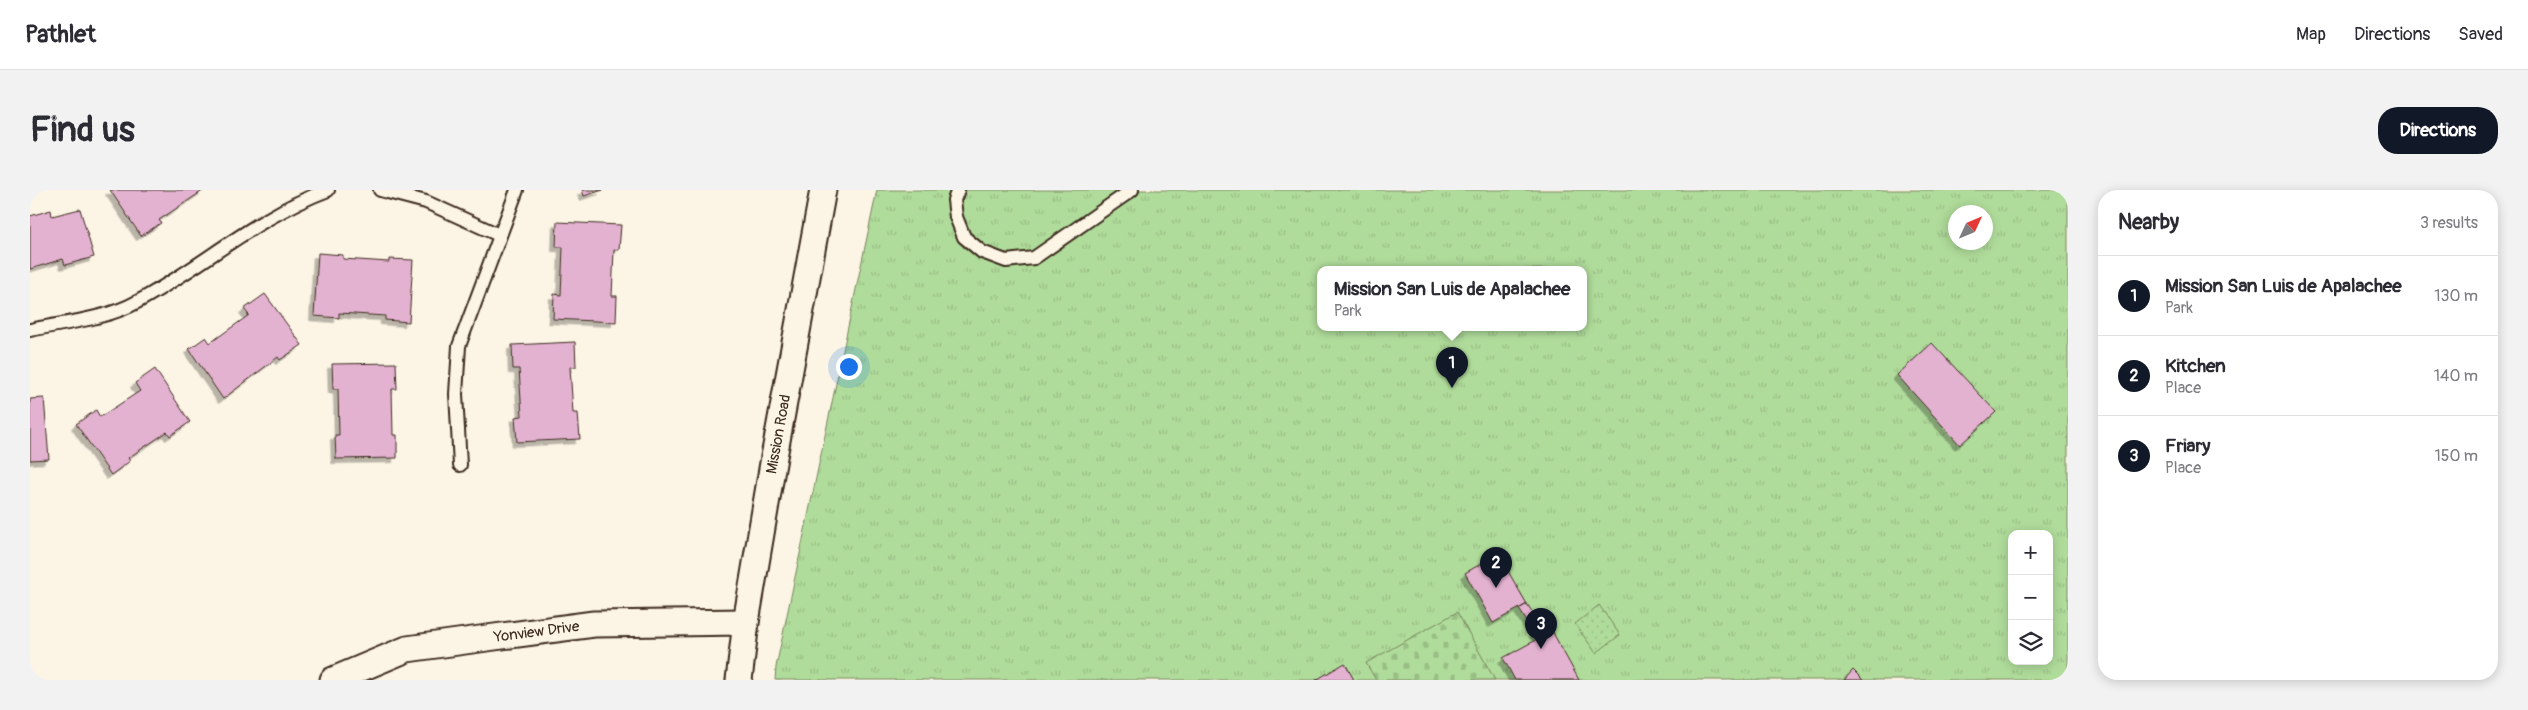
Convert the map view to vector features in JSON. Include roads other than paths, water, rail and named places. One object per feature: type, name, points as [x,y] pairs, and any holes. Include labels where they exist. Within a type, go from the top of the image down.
[{"type":"street","name":"Mission Road","points":[[739,680],[746,622],[823,190]]},
{"type":"street","name":"Yonview Drive","points":[[333,680],[407,650],[486,638],[594,624],[746,622]]},
{"type":"lane","points":[[30,330],[94,317],[136,303],[296,201],[328,190]]},
{"type":"lane","points":[[380,190],[426,202],[500,235]]},
{"type":"lane","points":[[460,466],[456,394],[459,346],[516,190]]},
{"type":"lane","points":[[958,190],[954,200],[956,217],[964,237],[982,252],[1006,261],[1034,258],[1132,190]]},
{"type":"place","name":"Mission San Luis de Apalachee","points":[[1452,388]]},
{"type":"place","name":"Kitchen","points":[[1496,588]]},
{"type":"place","name":"Friary","points":[[1541,649]]}]
